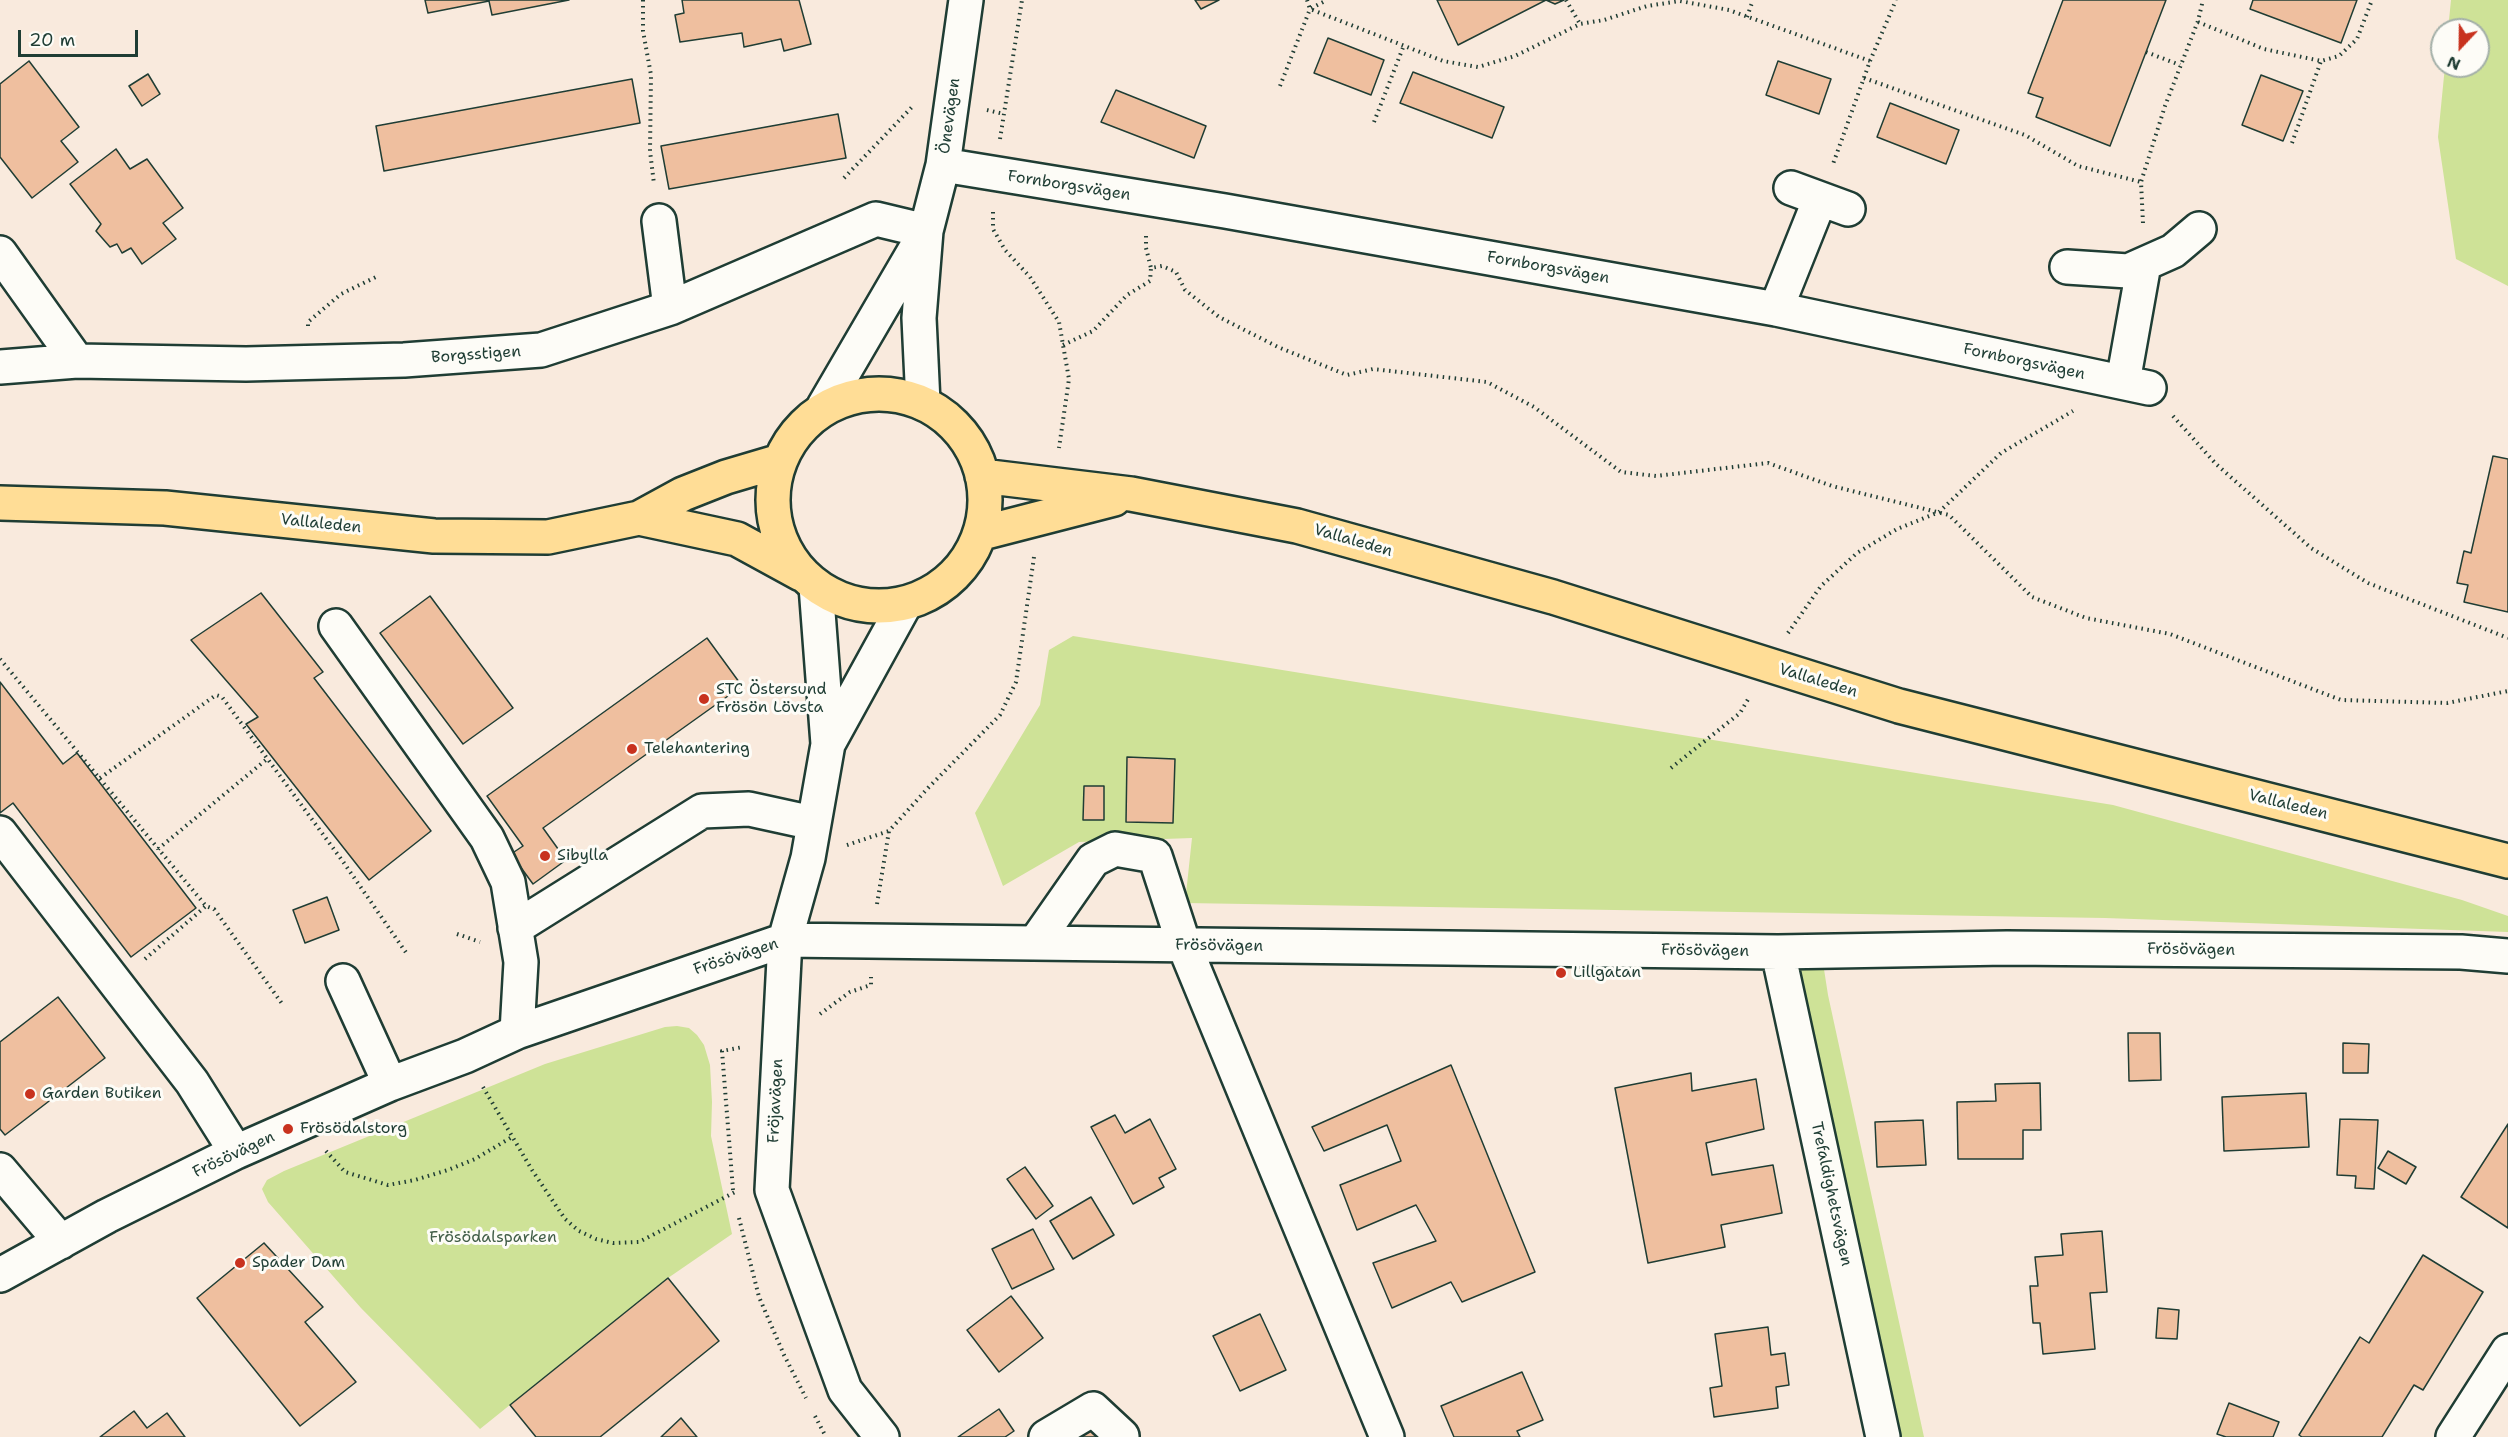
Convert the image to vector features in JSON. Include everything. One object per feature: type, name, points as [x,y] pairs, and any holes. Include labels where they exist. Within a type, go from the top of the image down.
[{"type":"main road","points":[[854,394],[923,403],[963,430],[982,476],[987,501],[982,533],[960,574],[926,597],[905,604],[863,606],[809,580],[774,522],[773,477],[791,436],[824,406],[854,394]]},
{"type":"main road","name":"Vallaleden","points":[[0,503],[165,508],[434,536],[548,537],[639,518],[683,494],[726,477],[780,461]]},
{"type":"main road","name":"Vallaleden","points":[[982,476],[1131,494],[1297,526],[1553,597],[1899,706],[2508,861]]},
{"type":"main road","name":"Vallaleden","points":[[982,533],[1131,494]]},
{"type":"main road","name":"Vallaleden","points":[[639,518],[737,539],[809,580]]},
{"type":"street","name":"Önevägen","points":[[923,403],[919,318],[926,231],[943,165],[966,0]]},
{"type":"street","name":"Fornborgsvägen","points":[[943,165],[1226,211],[1776,309],[2136,385]]},
{"type":"street","points":[[1776,309],[1820,199]]},
{"type":"street","name":"Borgsstigen","points":[[0,367],[77,361],[246,364],[404,360],[541,350],[670,308],[876,219],[926,231]]},
{"type":"street","points":[[659,221],[670,308]]},
{"type":"street","points":[[2067,267],[2128,271],[2174,251],[2199,229]]},
{"type":"street","name":"Önevägen","points":[[824,406],[926,231]]},
{"type":"street","points":[[0,252],[77,361]]},
{"type":"street","points":[[2136,385],[2144,264]]},
{"type":"street","name":"Fröjavägen","points":[[809,580],[828,744],[808,858],[785,940],[772,1190],[845,1390],[882,1437]]},
{"type":"street","name":"Fröjavägen","points":[[828,744],[905,604]]},
{"type":"street","points":[[336,626],[486,838],[508,882],[521,962],[517,1032]]},
{"type":"street","points":[[515,928],[702,811],[749,809],[813,823]]},
{"type":"street","points":[[0,833],[117,982],[192,1083],[236,1152]]},
{"type":"street","points":[[1035,943],[1093,860],[1115,849],[1155,856],[1184,945],[1387,1437]]},
{"type":"street","name":"Frösövägen","points":[[0,1275],[236,1152],[390,1084],[465,1056],[517,1032],[785,940],[1778,952],[2007,948],[2461,952],[2508,956]]},
{"type":"street","name":"Trefaldighetsvägen","points":[[1778,952],[1883,1437]]},
{"type":"street","points":[[343,981],[390,1084]]},
{"type":"street","points":[[0,1170],[61,1242]]},
{"type":"street","points":[[2453,1437],[2508,1351]]},
{"type":"street","points":[[1046,1437],[1093,1409],[1122,1436]]},
{"type":"path","points":[[643,0],[643,31],[651,75],[650,151],[659,221]]},
{"type":"path","points":[[1022,0],[994,174],[993,229],[1005,250],[1030,277],[1059,322],[1069,379],[1059,452]]},
{"type":"path","points":[[1280,86],[1310,9],[1307,0]]},
{"type":"path","points":[[1310,9],[1327,0]]},
{"type":"path","points":[[1566,0],[1580,24]]},
{"type":"path","points":[[1747,16],[1753,0]]},
{"type":"path","points":[[1820,199],[1870,61],[1896,0]]},
{"type":"path","points":[[2144,264],[2141,182],[2180,65],[2198,21],[2203,0]]},
{"type":"path","points":[[2198,21],[2264,49],[2321,61],[2339,56],[2357,39],[2372,0]]},
{"type":"path","points":[[1310,9],[1443,61],[1478,67],[1515,57],[1580,24],[1604,20],[1647,6],[1680,1],[1729,10],[1870,61]]},
{"type":"path","points":[[1374,122],[1404,45]]},
{"type":"path","points":[[2146,52],[2180,65]]},
{"type":"path","points":[[2292,144],[2321,61]]},
{"type":"path","points":[[1864,78],[2025,135],[2078,166],[2141,182]]},
{"type":"path","points":[[844,178],[914,105]]},
{"type":"path","points":[[1063,345],[1094,331],[1126,295],[1150,281],[1151,268],[1162,266],[1176,272],[1185,290],[1219,317],[1278,347],[1347,375],[1372,369],[1487,382],[1534,407],[1620,472],[1656,476],[1768,463],[1832,486],[1949,515],[2032,597],[2085,618],[2170,634],[2341,700],[2447,703],[2508,691]]},
{"type":"path","points":[[303,363],[308,321],[340,294],[376,277]]},
{"type":"path","points":[[1671,768],[1740,713],[1790,631],[1821,586],[1857,553],[1897,529],[1939,512],[2001,453],[2136,385],[2216,464],[2311,548],[2368,583],[2508,638]]},
{"type":"path","points":[[878,900],[889,831],[1000,715],[1016,682],[1035,554]]},
{"type":"path","points":[[0,659],[206,906],[214,909],[284,1005]]},
{"type":"path","points":[[100,778],[216,694],[222,697],[407,954]]},
{"type":"path","points":[[158,849],[267,759]]},
{"type":"path","points":[[117,982],[206,906]]},
{"type":"path","points":[[465,1056],[512,1137],[565,1219],[579,1231],[613,1243],[639,1242],[734,1192],[772,1178]]},
{"type":"path","points":[[303,1122],[345,1172],[388,1185],[448,1170],[475,1159],[512,1137]]},
{"type":"green space","points":[[2451,0],[2508,0],[2508,286],[2456,259],[2438,137],[2444,78],[2490,78],[2490,18],[2449,18]]},
{"type":"green space","points":[[1073,636],[2113,805],[2462,900],[2508,916],[2508,932],[2105,918],[1185,903],[1192,838],[1079,842],[1003,886],[975,813],[1040,705],[1049,650]]},
{"type":"green space","points":[[1821,950],[1828,995],[1924,1437],[1883,1437],[1778,952]]},
{"type":"green space","name":"Frösödalsparken","points":[[665,1027],[689,1028],[697,1035],[704,1045],[710,1065],[711,1136],[732,1234],[668,1278],[480,1429],[361,1308],[268,1202],[262,1189],[267,1180],[284,1171],[545,1064]]},
{"type":"building","points":[[425,0],[569,0],[492,15],[489,1],[428,13]]},
{"type":"building","points":[[682,0],[799,0],[811,44],[784,51],[781,39],[744,47],[742,33],[680,42],[675,15],[684,13]]},
{"type":"building","points":[[1195,0],[1219,0],[1201,9]]},
{"type":"building","points":[[1437,0],[1546,0],[1458,45]]},
{"type":"building","points":[[1546,0],[1564,0],[1555,4]]},
{"type":"building","points":[[2063,0],[2166,0],[2110,146],[2036,117],[2043,98],[2028,93]]},
{"type":"building","points":[[2253,0],[2357,0],[2341,43],[2250,9]]},
{"type":"building","points":[[1328,38],[1384,60],[1371,95],[1314,73]]},
{"type":"building","points":[[29,61],[79,127],[61,141],[78,162],[32,198],[0,157],[0,84]]},
{"type":"building","points":[[1778,61],[1831,79],[1819,114],[1766,95]]},
{"type":"building","points":[[1413,72],[1504,107],[1492,138],[1400,103]]},
{"type":"building","points":[[148,74],[160,94],[142,106],[129,86]]},
{"type":"building","points":[[2261,75],[2303,91],[2283,141],[2242,125]]},
{"type":"building","points":[[632,79],[640,123],[384,171],[376,126]]},
{"type":"building","points":[[1116,90],[1206,126],[1194,158],[1101,122]]},
{"type":"building","points":[[1890,103],[1959,130],[1946,164],[1877,137]]},
{"type":"building","points":[[838,114],[846,158],[669,189],[661,146]]},
{"type":"building","points":[[116,149],[130,169],[147,159],[183,208],[163,223],[176,239],[142,264],[131,248],[122,253],[117,244],[110,247],[96,231],[101,224],[70,184]]},
{"type":"building","points":[[2493,456],[2508,459],[2508,612],[2464,602],[2468,585],[2457,583],[2464,551],[2471,553]]},
{"type":"building","points":[[261,593],[323,672],[314,678],[431,831],[369,880],[246,724],[258,717],[191,640]]},
{"type":"building","points":[[430,596],[513,708],[463,744],[380,633]]},
{"type":"building","points":[[707,638],[742,686],[543,828],[566,860],[533,884],[511,854],[523,846],[487,796]]},
{"type":"building","points":[[0,682],[63,764],[77,753],[196,908],[131,957],[13,803],[0,813]]},
{"type":"building","points":[[1127,757],[1175,759],[1173,823],[1126,822]]},
{"type":"building","points":[[1084,786],[1104,786],[1104,820],[1083,820]]},
{"type":"building","points":[[327,897],[339,930],[305,943],[293,910]]},
{"type":"building","name":"Garden Butiken","points":[[58,997],[105,1058],[5,1135],[0,1129],[0,1042]]},
{"type":"building","points":[[2128,1033],[2160,1033],[2161,1080],[2129,1081]]},
{"type":"building","points":[[2343,1043],[2369,1044],[2368,1073],[2343,1073]]},
{"type":"building","points":[[1451,1065],[1535,1272],[1462,1302],[1451,1282],[1392,1308],[1373,1263],[1436,1241],[1416,1205],[1357,1230],[1340,1185],[1401,1161],[1387,1125],[1324,1151],[1312,1127]]},
{"type":"building","points":[[1691,1073],[1692,1091],[1756,1079],[1764,1129],[1706,1143],[1712,1175],[1773,1165],[1782,1213],[1721,1225],[1725,1247],[1648,1263],[1615,1088]]},
{"type":"building","points":[[2040,1083],[2041,1130],[2023,1130],[2023,1159],[1958,1159],[1957,1102],[1996,1101],[1995,1084]]},
{"type":"building","points":[[2306,1093],[2309,1147],[2224,1151],[2222,1097]]},
{"type":"building","points":[[1115,1115],[1125,1133],[1150,1119],[1176,1169],[1159,1178],[1164,1187],[1133,1204],[1091,1127]]},
{"type":"building","points":[[2340,1119],[2378,1120],[2374,1189],[2355,1188],[2356,1176],[2337,1175]]},
{"type":"building","points":[[1923,1120],[1926,1165],[1877,1167],[1875,1122]]},
{"type":"building","points":[[2508,1124],[2508,1228],[2461,1197]]},
{"type":"building","points":[[2388,1151],[2416,1167],[2406,1184],[2378,1168]]},
{"type":"building","points":[[1025,1167],[1053,1206],[1036,1219],[1007,1179]]},
{"type":"building","points":[[1091,1197],[1114,1235],[1073,1259],[1050,1221]]},
{"type":"building","points":[[1033,1229],[1054,1269],[1012,1289],[992,1249]]},
{"type":"building","points":[[2102,1231],[2107,1292],[2090,1293],[2095,1349],[2043,1354],[2040,1323],[2033,1323],[2030,1286],[2038,1286],[2035,1257],[2063,1255],[2061,1234]]},
{"type":"building","points":[[264,1243],[323,1307],[305,1322],[356,1382],[300,1426],[197,1298]]},
{"type":"building","points":[[2423,1255],[2483,1292],[2423,1390],[2414,1385],[2382,1437],[2302,1437],[2299,1435],[2360,1337],[2369,1343]]},
{"type":"building","points":[[668,1278],[719,1341],[600,1437],[536,1437],[510,1405]]},
{"type":"building","points":[[1011,1296],[1043,1338],[999,1372],[967,1330]]},
{"type":"building","points":[[2158,1308],[2179,1310],[2177,1339],[2156,1338]]},
{"type":"building","points":[[1260,1314],[1286,1370],[1240,1391],[1213,1336]]},
{"type":"building","points":[[1768,1327],[1771,1355],[1785,1353],[1789,1385],[1776,1387],[1778,1408],[1714,1417],[1710,1388],[1722,1386],[1715,1334]]},
{"type":"building","points":[[1522,1372],[1543,1420],[1517,1431],[1520,1437],[1454,1437],[1441,1406]]},
{"type":"building","points":[[2229,1403],[2279,1422],[2273,1437],[2226,1437],[2217,1434]]},
{"type":"building","points":[[999,1409],[1014,1431],[1005,1437],[958,1437]]},
{"type":"building","points":[[134,1411],[147,1428],[167,1413],[185,1437],[100,1437]]},
{"type":"building","points":[[681,1418],[697,1437],[661,1437]]},
{"type":"building","points":[[1086,1419],[1099,1437],[1065,1437]]},
{"type":"place","name":"STC Östersund Frösön Lövsta","points":[[704,699]]},
{"type":"place","name":"Telehantering","points":[[632,749]]},
{"type":"place","name":"Sibylla","points":[[545,856]]},
{"type":"place","name":"Lillgatan","points":[[1561,973]]},
{"type":"place","name":"Garden Butiken","points":[[30,1094]]},
{"type":"place","name":"Frösödalstorg","points":[[288,1129]]},
{"type":"place","name":"Spader Dam","points":[[240,1263]]}]
